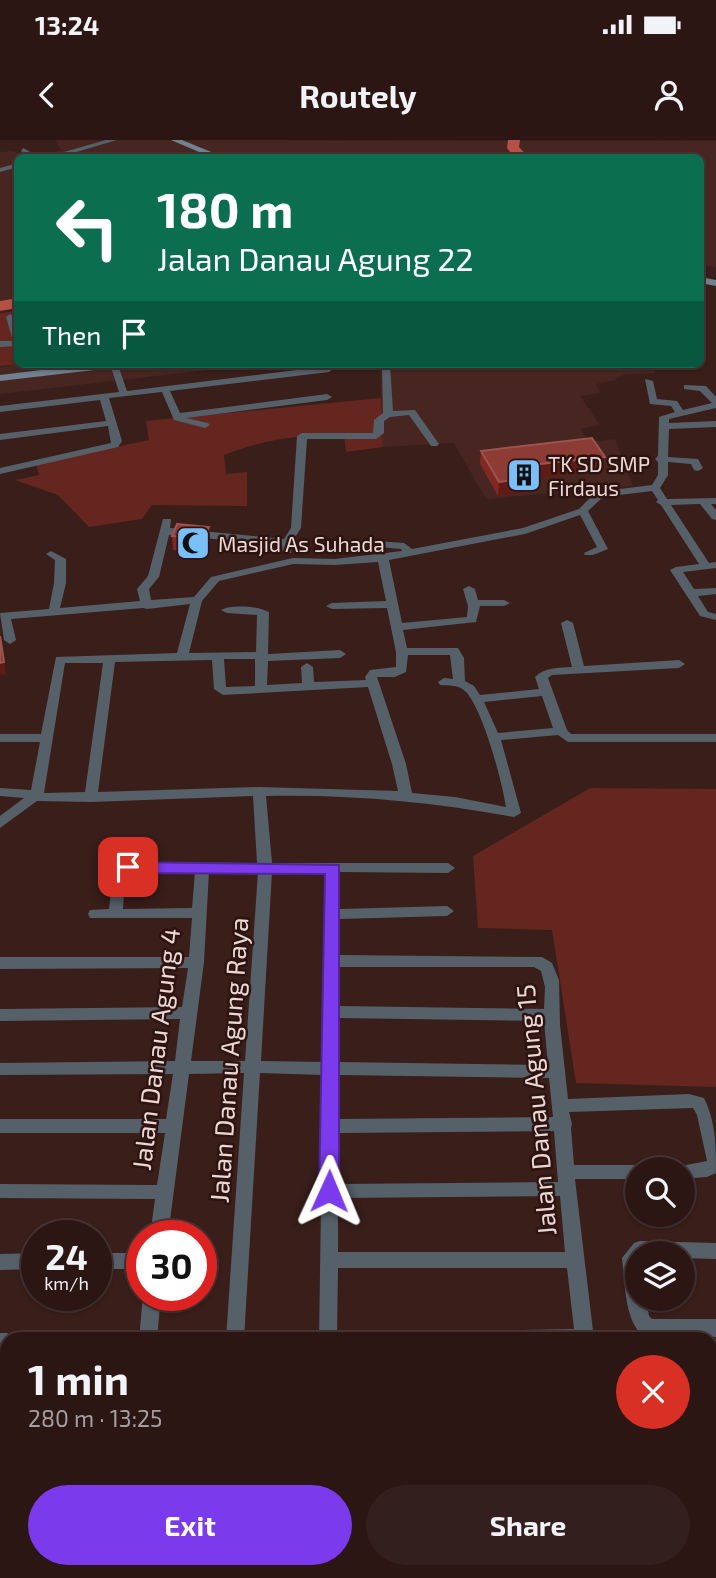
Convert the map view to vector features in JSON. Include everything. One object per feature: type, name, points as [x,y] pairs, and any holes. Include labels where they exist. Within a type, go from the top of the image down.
[{"type":"main road","points":[[175,140],[212,154]]},
{"type":"main road","points":[[0,378],[88,368]]},
{"type":"street","points":[[61,154],[114,140]]},
{"type":"street","points":[[23,150],[30,154]]},
{"type":"street","points":[[0,318],[14,316]]},
{"type":"street","points":[[115,368],[124,394]]},
{"type":"street","points":[[386,368],[388,414]]},
{"type":"street","points":[[648,382],[653,402],[674,403],[680,412]]},
{"type":"street","points":[[0,409],[165,389],[328,384]]},
{"type":"street","points":[[176,416],[328,384]]},
{"type":"street","points":[[182,657],[197,600],[215,579],[293,561],[335,562],[383,558],[524,531],[583,511],[600,494],[655,488],[662,478],[660,459],[664,416],[716,404],[701,387],[687,387]]},
{"type":"street","points":[[165,389],[176,416]]},
{"type":"street","points":[[0,480],[3,478],[0,472],[117,443],[104,396]]},
{"type":"street","points":[[293,561],[287,551],[287,542],[296,527],[302,436],[376,436],[379,434],[379,419],[388,414],[412,412],[434,444]]},
{"type":"street","points":[[176,416],[205,425]]},
{"type":"street","points":[[0,437],[112,423]]},
{"type":"street","points":[[663,426],[716,424]]},
{"type":"street","points":[[660,459],[691,460],[698,468]]},
{"type":"street","points":[[655,488],[661,502],[711,565]]},
{"type":"street","points":[[703,501],[716,517]]},
{"type":"street","points":[[661,502],[716,501]]},
{"type":"street","points":[[583,511],[603,549],[589,553]]},
{"type":"street","points":[[147,606],[143,589],[153,577],[165,526],[287,542]]},
{"type":"street","points":[[351,542],[403,545],[409,552]]},
{"type":"street","points":[[51,554],[61,559],[61,583],[54,611]]},
{"type":"street","points":[[383,558],[402,652],[400,671],[374,673],[373,683],[406,795]]},
{"type":"street","points":[[711,565],[676,569],[704,614],[716,617]]},
{"type":"street","points":[[396,627],[471,621],[475,618],[470,589]]},
{"type":"street","points":[[691,593],[716,590]]},
{"type":"street","points":[[10,640],[2,616],[197,600]]},
{"type":"street","points":[[473,603],[504,603]]},
{"type":"street","points":[[332,606],[391,604]]},
{"type":"street","points":[[227,610],[263,612],[261,688]]},
{"type":"street","points":[[567,623],[579,670]]},
{"type":"street","points":[[402,652],[454,651],[458,658],[459,683]]},
{"type":"street","points":[[0,822],[35,796],[60,660],[340,654]]},
{"type":"street","points":[[218,657],[220,689],[373,683]]},
{"type":"street","points":[[91,798],[109,660]]},
{"type":"street","points":[[561,731],[542,674],[679,664]]},
{"type":"street","points":[[307,667],[308,686]]},
{"type":"street","points":[[0,792],[91,798],[259,791],[406,795],[514,813],[493,737],[476,699],[471,691],[459,683],[444,682]]},
{"type":"street","points":[[476,699],[547,692]]},
{"type":"street","points":[[493,737],[561,731],[572,738],[716,738]]},
{"type":"street","points":[[0,738],[45,738]]},
{"type":"street","name":"Jalan Danau Agung Raya","points":[[235,1332],[265,869],[259,791]]},
{"type":"street","points":[[116,913],[118,876],[123,870],[448,868]]},
{"type":"street","name":"Jalan Danau Agung 4","points":[[161,1220],[179,1068],[196,962],[202,869]]},
{"type":"street","points":[[328,1332],[333,869]]},
{"type":"street","points":[[333,914],[447,911]]},
{"type":"street","points":[[95,914],[197,914]]},
{"type":"street","name":"Jalan Danau Agung 15","points":[[332,961],[537,961],[550,972],[551,1015],[564,1124],[573,1260],[584,1332]]},
{"type":"street","points":[[0,963],[196,962]]},
{"type":"street","points":[[332,1012],[551,1015]]},
{"type":"street","points":[[0,1015],[187,1013]]},
{"type":"street","points":[[0,1069],[252,1067],[558,1072]]},
{"type":"street","points":[[562,1106],[698,1103],[705,1114],[716,1164],[706,1170],[695,1171]]},
{"type":"street","points":[[330,1126],[564,1124]]},
{"type":"street","points":[[0,1126],[173,1126]]},
{"type":"street","points":[[329,1191],[566,1181],[625,1174]]},
{"type":"street","points":[[0,1191],[165,1192]]},
{"type":"street","points":[[716,1251],[640,1249],[631,1258],[640,1319],[647,1328],[716,1328]]},
{"type":"street","points":[[328,1259],[573,1260]]},
{"type":"street","points":[[0,1262],[21,1261]]},
{"type":"street","points":[[149,1332],[151,1311]]},
{"type":"shaded area","points":[[55,140],[716,141],[716,267],[704,266],[704,154],[47,154],[61,150]]},
{"type":"shaded area","points":[[12,151],[20,154],[14,154],[14,301],[0,303],[0,152]]},
{"type":"shaded area","points":[[14,311],[14,365],[0,366],[0,313]]},
{"type":"shaded area","points":[[14,365],[14,368],[226,368],[0,394],[0,367]]},
{"type":"shaded area","points":[[380,368],[654,368],[655,373],[623,375],[615,380],[596,384],[601,393],[580,396],[600,425],[580,429],[590,442],[615,439],[633,486],[486,499],[454,443],[383,447]]},
{"type":"shaded area","points":[[381,398],[383,447],[346,452],[344,434],[268,442],[224,455],[226,474],[247,472],[247,506],[152,505],[142,519],[89,527],[58,495],[15,480],[39,475],[36,464],[149,440],[146,421]]},
{"type":"shaded area","points":[[590,788],[716,789],[716,1087],[576,1083],[552,930],[478,928],[473,856]]},
{"type":"building","points":[[592,438],[605,457],[522,466],[530,478],[499,482],[481,451]]},
{"type":"building","points":[[177,524],[209,527],[204,538],[172,536]]},
{"type":"building","points":[[0,636],[4,662],[0,663]]},
{"type":"waterway","points":[[514,140],[513,148],[519,154]]},
{"type":"waterway","points":[[0,306],[14,304]]},
{"type":"place","name":"TK SD SMP Firdaus","points":[[524,475]]},
{"type":"place","name":"Masjid As Suhada","points":[[193,543]]},
{"type":"route","points":[[128,867],[333,869],[329,1191]]}]
